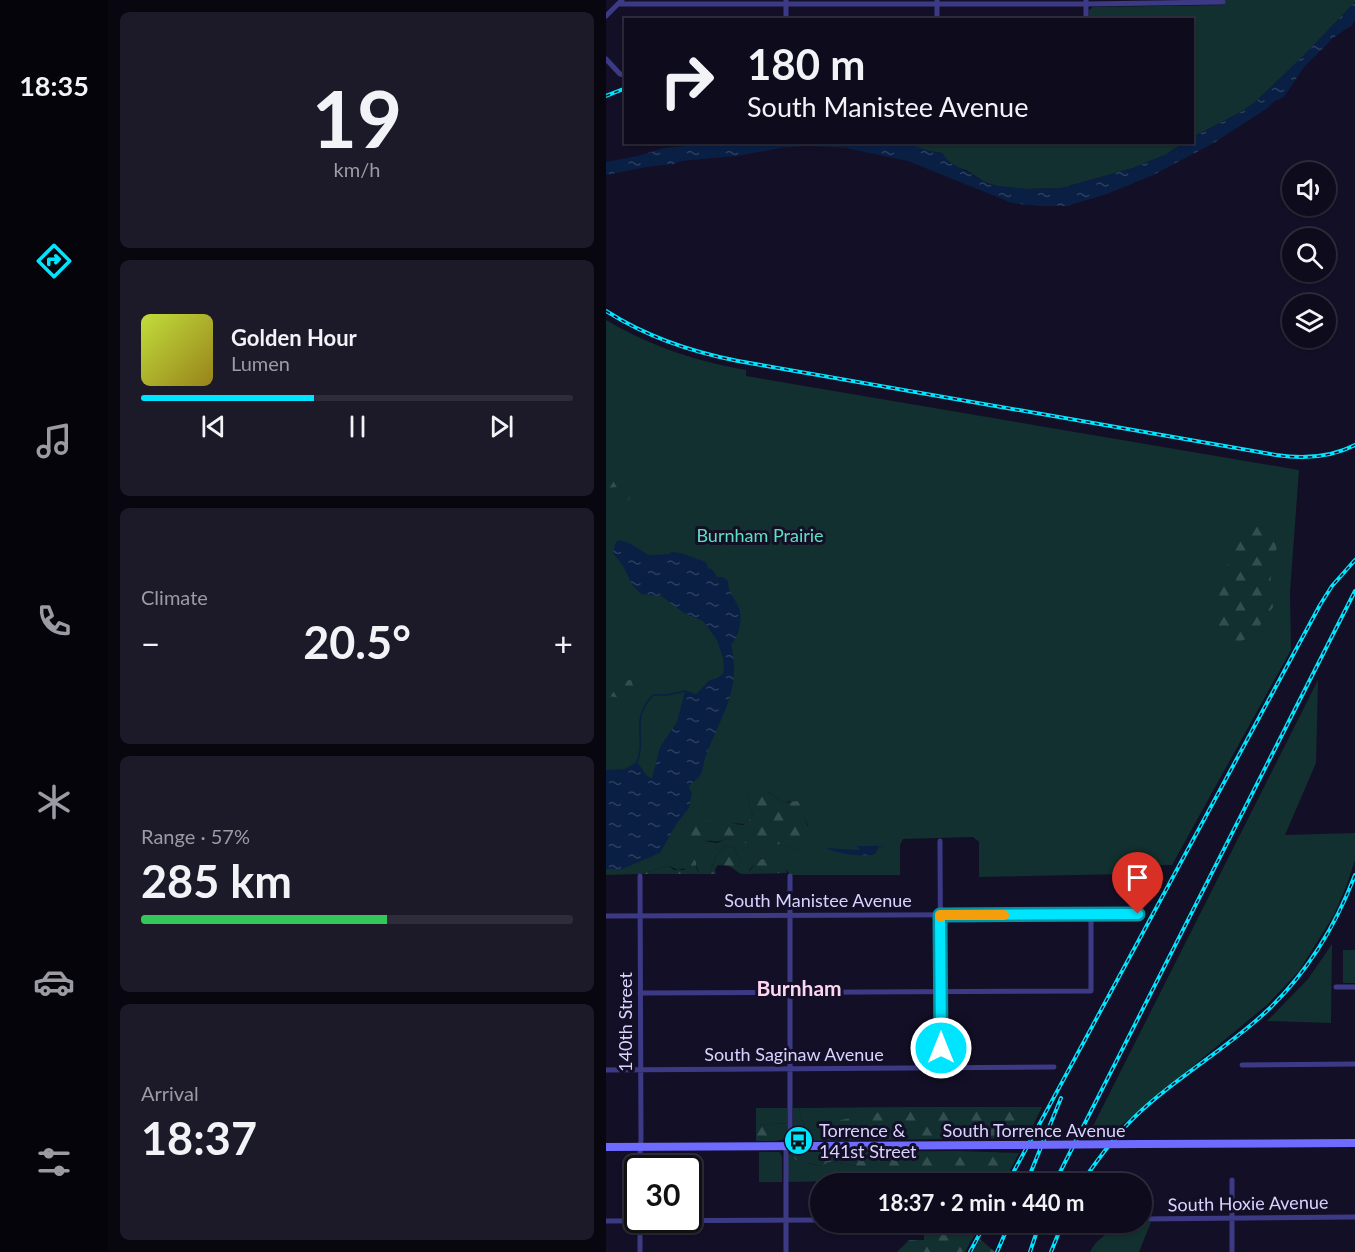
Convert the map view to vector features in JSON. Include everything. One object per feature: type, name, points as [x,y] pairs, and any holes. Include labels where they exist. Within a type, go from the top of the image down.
[{"type":"main road","name":"South Torrence Avenue","points":[[606,1147],[1355,1143]]},
{"type":"street","points":[[606,16],[620,2],[1223,2]]},
{"type":"street","points":[[786,2],[786,18]]},
{"type":"street","points":[[1086,2],[1086,18]]},
{"type":"street","points":[[936,3],[937,18]]},
{"type":"street","points":[[606,59],[624,75]]},
{"type":"street","points":[[940,841],[941,1067]]},
{"type":"street","name":"140th Street","points":[[640,876],[640,1155]]},
{"type":"street","points":[[786,1252],[790,1069],[790,876]]},
{"type":"street","points":[[640,993],[1091,991],[1091,914]]},
{"type":"street","name":"South Manistee Avenue","points":[[606,916],[1138,914]]},
{"type":"street","points":[[1336,987],[1355,987]]},
{"type":"street","points":[[1242,1065],[1355,1064]]},
{"type":"street","name":"South Saginaw Avenue","points":[[606,1070],[1054,1067]]},
{"type":"street","points":[[1232,1180],[1232,1252]]},
{"type":"street","name":"South Hoxie Avenue","points":[[1152,1219],[1355,1217]]},
{"type":"street","points":[[606,1221],[624,1220]]},
{"type":"street","points":[[702,1220],[810,1220]]},
{"type":"street","points":[[640,1233],[640,1252]]},
{"type":"green space","points":[[1225,0],[1355,0],[1290,70],[1254,103],[1194,136],[1194,18],[1089,18],[1089,10],[1093,7],[1224,5]]},
{"type":"green space","points":[[907,144],[1182,144],[1165,155],[1133,168],[1062,188],[1026,189],[999,187],[985,182],[966,170],[956,167],[942,153]]},
{"type":"green space","name":"Burnham Prairie","points":[[606,320],[639,338],[673,351],[746,370],[746,376],[1299,470],[1290,592],[1291,650],[1172,865],[1126,866],[1126,874],[979,877],[979,842],[973,837],[903,839],[900,845],[900,875],[790,875],[779,862],[762,858],[750,869],[749,874],[741,874],[741,864],[734,848],[726,846],[717,854],[709,874],[700,874],[696,866],[678,870],[669,866],[640,874],[606,875]],"holes":[[[768,792],[784,803],[790,801],[801,811],[808,825],[806,846],[797,845],[796,851],[784,845],[746,843],[728,838],[717,843],[705,841],[729,825],[748,822],[753,815],[748,802],[749,795]]]},
{"type":"green space","points":[[606,471],[607,477],[628,484],[632,494],[628,501],[617,487],[606,488]]},
{"type":"green space","points":[[1261,516],[1276,540],[1271,578],[1273,607],[1253,635],[1236,644],[1219,643],[1217,634],[1210,629],[1209,625],[1210,620],[1222,610],[1215,600],[1224,584],[1233,542],[1242,526]]},
{"type":"green space","points":[[612,644],[614,655],[606,670],[606,645]]},
{"type":"green space","points":[[606,675],[616,681],[631,680],[634,688],[630,696],[623,698],[606,696]]},
{"type":"green space","points":[[1318,680],[1316,763],[1285,835],[1355,833],[1355,860],[1334,915],[1299,971],[1268,1004],[1117,1129],[1092,1128]]},
{"type":"green space","points":[[768,792],[784,803],[797,801],[801,804],[809,829],[806,846],[797,846],[796,851],[779,844],[746,843],[728,838],[689,844],[677,839],[697,819],[743,825],[753,815],[748,802],[749,794]]},
{"type":"green space","points":[[726,846],[734,848],[741,864],[741,874],[729,866],[718,865],[715,869],[716,874],[709,874],[717,854]]},
{"type":"green space","points":[[770,856],[785,867],[787,873],[749,874],[757,862]]},
{"type":"green space","points":[[693,858],[700,874],[640,874],[669,866],[674,870],[684,870]]},
{"type":"green space","points":[[1332,944],[1331,1023],[1267,1021],[1308,979]]},
{"type":"green space","points":[[1343,950],[1355,950],[1355,983],[1343,983]]},
{"type":"green space","points":[[906,1107],[812,1130],[805,1130],[799,1108]]},
{"type":"green space","points":[[906,1107],[1042,1107],[1027,1138],[793,1141],[793,1108],[799,1108],[805,1130],[812,1130],[841,1120]]},
{"type":"green space","points":[[756,1108],[787,1108],[787,1123],[756,1125]]},
{"type":"green space","points":[[787,1123],[785,1139],[756,1141],[756,1125]]},
{"type":"green space","points":[[759,1152],[780,1152],[782,1182],[759,1182]]},
{"type":"green space","points":[[795,1152],[793,1156],[810,1164],[822,1166],[832,1162],[864,1167],[877,1173],[810,1173],[810,1182],[788,1182],[789,1154]]},
{"type":"green space","points":[[795,1152],[1019,1153],[1009,1173],[900,1173],[891,1171],[872,1173],[864,1167],[832,1162],[822,1166],[796,1160],[793,1156]]},
{"type":"green space","points":[[891,1171],[900,1173],[877,1173]]},
{"type":"green space","points":[[924,1233],[975,1233],[965,1252],[897,1252],[909,1240],[924,1240]]},
{"type":"green space","points":[[1108,1233],[1147,1233],[1139,1252],[1090,1252]]},
{"type":"green space","points":[[980,1239],[995,1252],[973,1252]]},
{"type":"water","points":[[1355,2],[1355,20],[1352,25],[1333,38],[1304,67],[1284,97],[1212,144],[1153,175],[1107,194],[1067,206],[1012,203],[908,161],[846,148],[807,146],[781,148],[736,156],[681,161],[606,175],[606,162],[664,148],[708,144],[910,144],[942,153],[949,162],[991,185],[1026,189],[1062,188],[1133,168],[1165,155],[1183,144],[1194,144],[1194,136],[1254,103]]},
{"type":"water","points":[[618,540],[627,542],[649,555],[681,553],[706,562],[708,568],[712,569],[717,577],[723,577],[728,581],[741,618],[738,633],[731,645],[734,661],[732,689],[706,755],[702,772],[689,787],[692,793],[689,808],[677,823],[660,853],[622,869],[606,869],[606,770],[625,769],[637,762],[648,777],[652,778],[660,747],[677,722],[685,691],[696,694],[710,680],[718,678],[724,672],[723,658],[717,640],[703,621],[684,613],[661,596],[641,594],[633,586],[623,566],[613,553]]},
{"type":"water","points":[[853,846],[885,846],[879,847],[875,854],[870,855],[841,853],[827,848],[860,850]]},
{"type":"waterway","points":[[637,762],[640,753],[640,721],[646,704],[653,695],[668,695],[685,691],[693,694]]},
{"type":"railway","points":[[606,96],[624,89]]},
{"type":"railway","points":[[606,311],[637,329],[670,342],[738,361],[1276,455],[1316,456],[1336,453],[1355,445]]},
{"type":"railway","points":[[1013,1173],[1320,605],[1332,586],[1355,560]]},
{"type":"railway","points":[[1060,1173],[1355,591]]},
{"type":"railway","points":[[1089,1173],[1109,1145],[1142,1110],[1255,1022],[1284,993],[1320,946],[1339,912],[1355,875]]},
{"type":"railway","points":[[1030,1173],[1061,1098]]},
{"type":"railway","points":[[970,1252],[980,1233]]},
{"type":"railway","points":[[997,1252],[1005,1233]]},
{"type":"railway","points":[[1030,1252],[1036,1233]]},
{"type":"railway","points":[[1051,1252],[1059,1233]]},
{"type":"slow traffic","points":[[941,917],[940,915],[1004,915]]},
{"type":"place","name":"Torrence & 141st Street","points":[[798,1140]]},
{"type":"district","name":"Burnham","points":[[799,987]]},
{"type":"route","points":[[941,1048],[940,915],[1138,914]]}]
